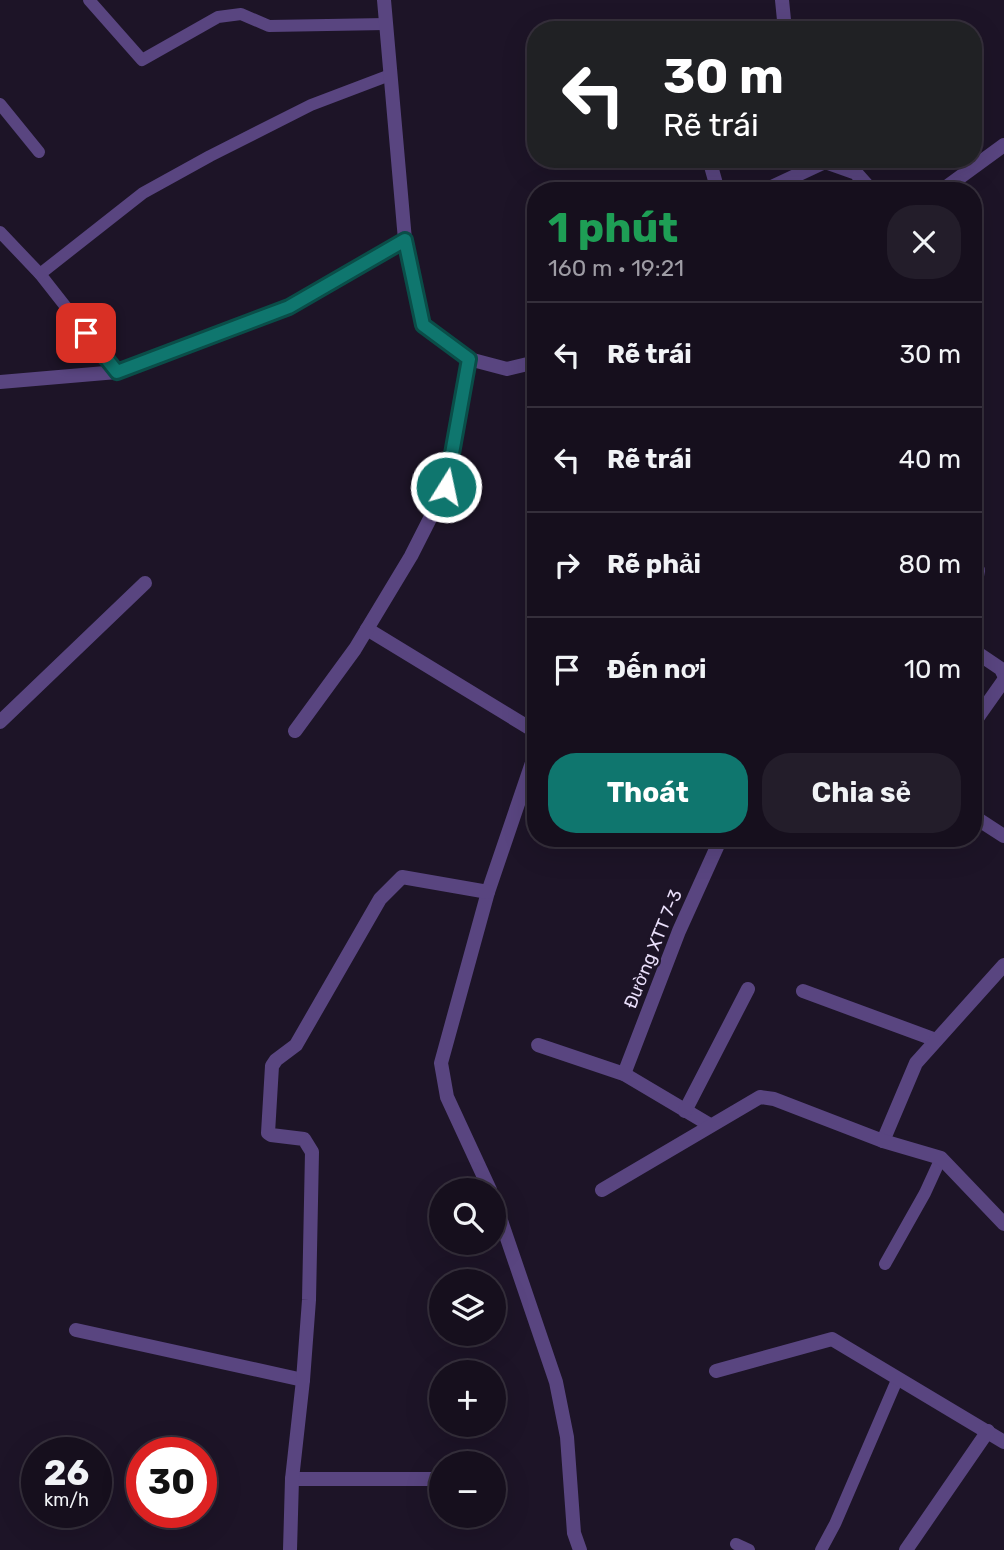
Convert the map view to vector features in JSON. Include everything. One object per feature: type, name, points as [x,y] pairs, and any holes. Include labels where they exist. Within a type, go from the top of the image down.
[{"type":"street","points":[[384,0],[405,240],[423,325],[469,359],[507,369],[527,364]]},
{"type":"street","points":[[782,0],[784,21]]},
{"type":"street","points":[[982,161],[1004,145]]},
{"type":"street","points":[[782,182],[811,168]]},
{"type":"street","points":[[844,168],[856,173],[864,182]]},
{"type":"street","points":[[953,182],[972,168]]},
{"type":"street","points":[[0,382],[117,372],[289,307],[405,240]]},
{"type":"street","points":[[295,731],[355,649],[411,556],[446,487],[469,359]]},
{"type":"street","points":[[0,722],[145,583]]},
{"type":"street","points":[[367,629],[527,727]]},
{"type":"street","points":[[982,656],[1001,669],[1004,678],[982,711]]},
{"type":"street","points":[[484,1178],[447,1097],[441,1063],[488,892],[527,777]]},
{"type":"street","points":[[982,822],[1004,836]]},
{"type":"street","name":"Đường XTT 7-3","points":[[624,1074],[680,931],[717,847]]},
{"type":"street","points":[[290,1550],[292,1479],[309,1300],[312,1152],[309,1143],[304,1139],[268,1133],[272,1066],[296,1045],[309,1027],[380,899],[402,877],[488,892]]},
{"type":"street","points":[[883,1141],[916,1063],[1004,965]]},
{"type":"street","points":[[685,1111],[748,989]]},
{"type":"street","points":[[803,991],[936,1040]]},
{"type":"street","points":[[538,1045],[624,1074],[710,1125]]},
{"type":"street","points":[[602,1191],[760,1097],[774,1099],[883,1141],[942,1158],[1004,1224]]},
{"type":"street","points":[[506,1235],[556,1382],[567,1437],[575,1534],[580,1550]]},
{"type":"street","points":[[76,1330],[303,1380]]},
{"type":"street","points":[[716,1371],[832,1339],[1004,1442]]},
{"type":"street","points":[[906,1550],[988,1431]]},
{"type":"street","points":[[292,1479],[429,1479]]},
{"type":"lane","points":[[89,0],[142,61],[218,17],[241,14],[269,26],[386,24]]},
{"type":"lane","points":[[40,274],[143,193],[311,105],[390,75]]},
{"type":"lane","points":[[0,104],[39,152]]},
{"type":"lane","points":[[0,232],[40,274],[117,372]]},
{"type":"lane","points":[[885,1264],[942,1158]]},
{"type":"lane","points":[[821,1550],[835,1524],[897,1380]]},
{"type":"lane","points":[[736,1544],[749,1550]]},
{"type":"route","points":[[86,333],[117,372],[289,307],[405,240],[423,325],[469,359],[446,487]]}]
